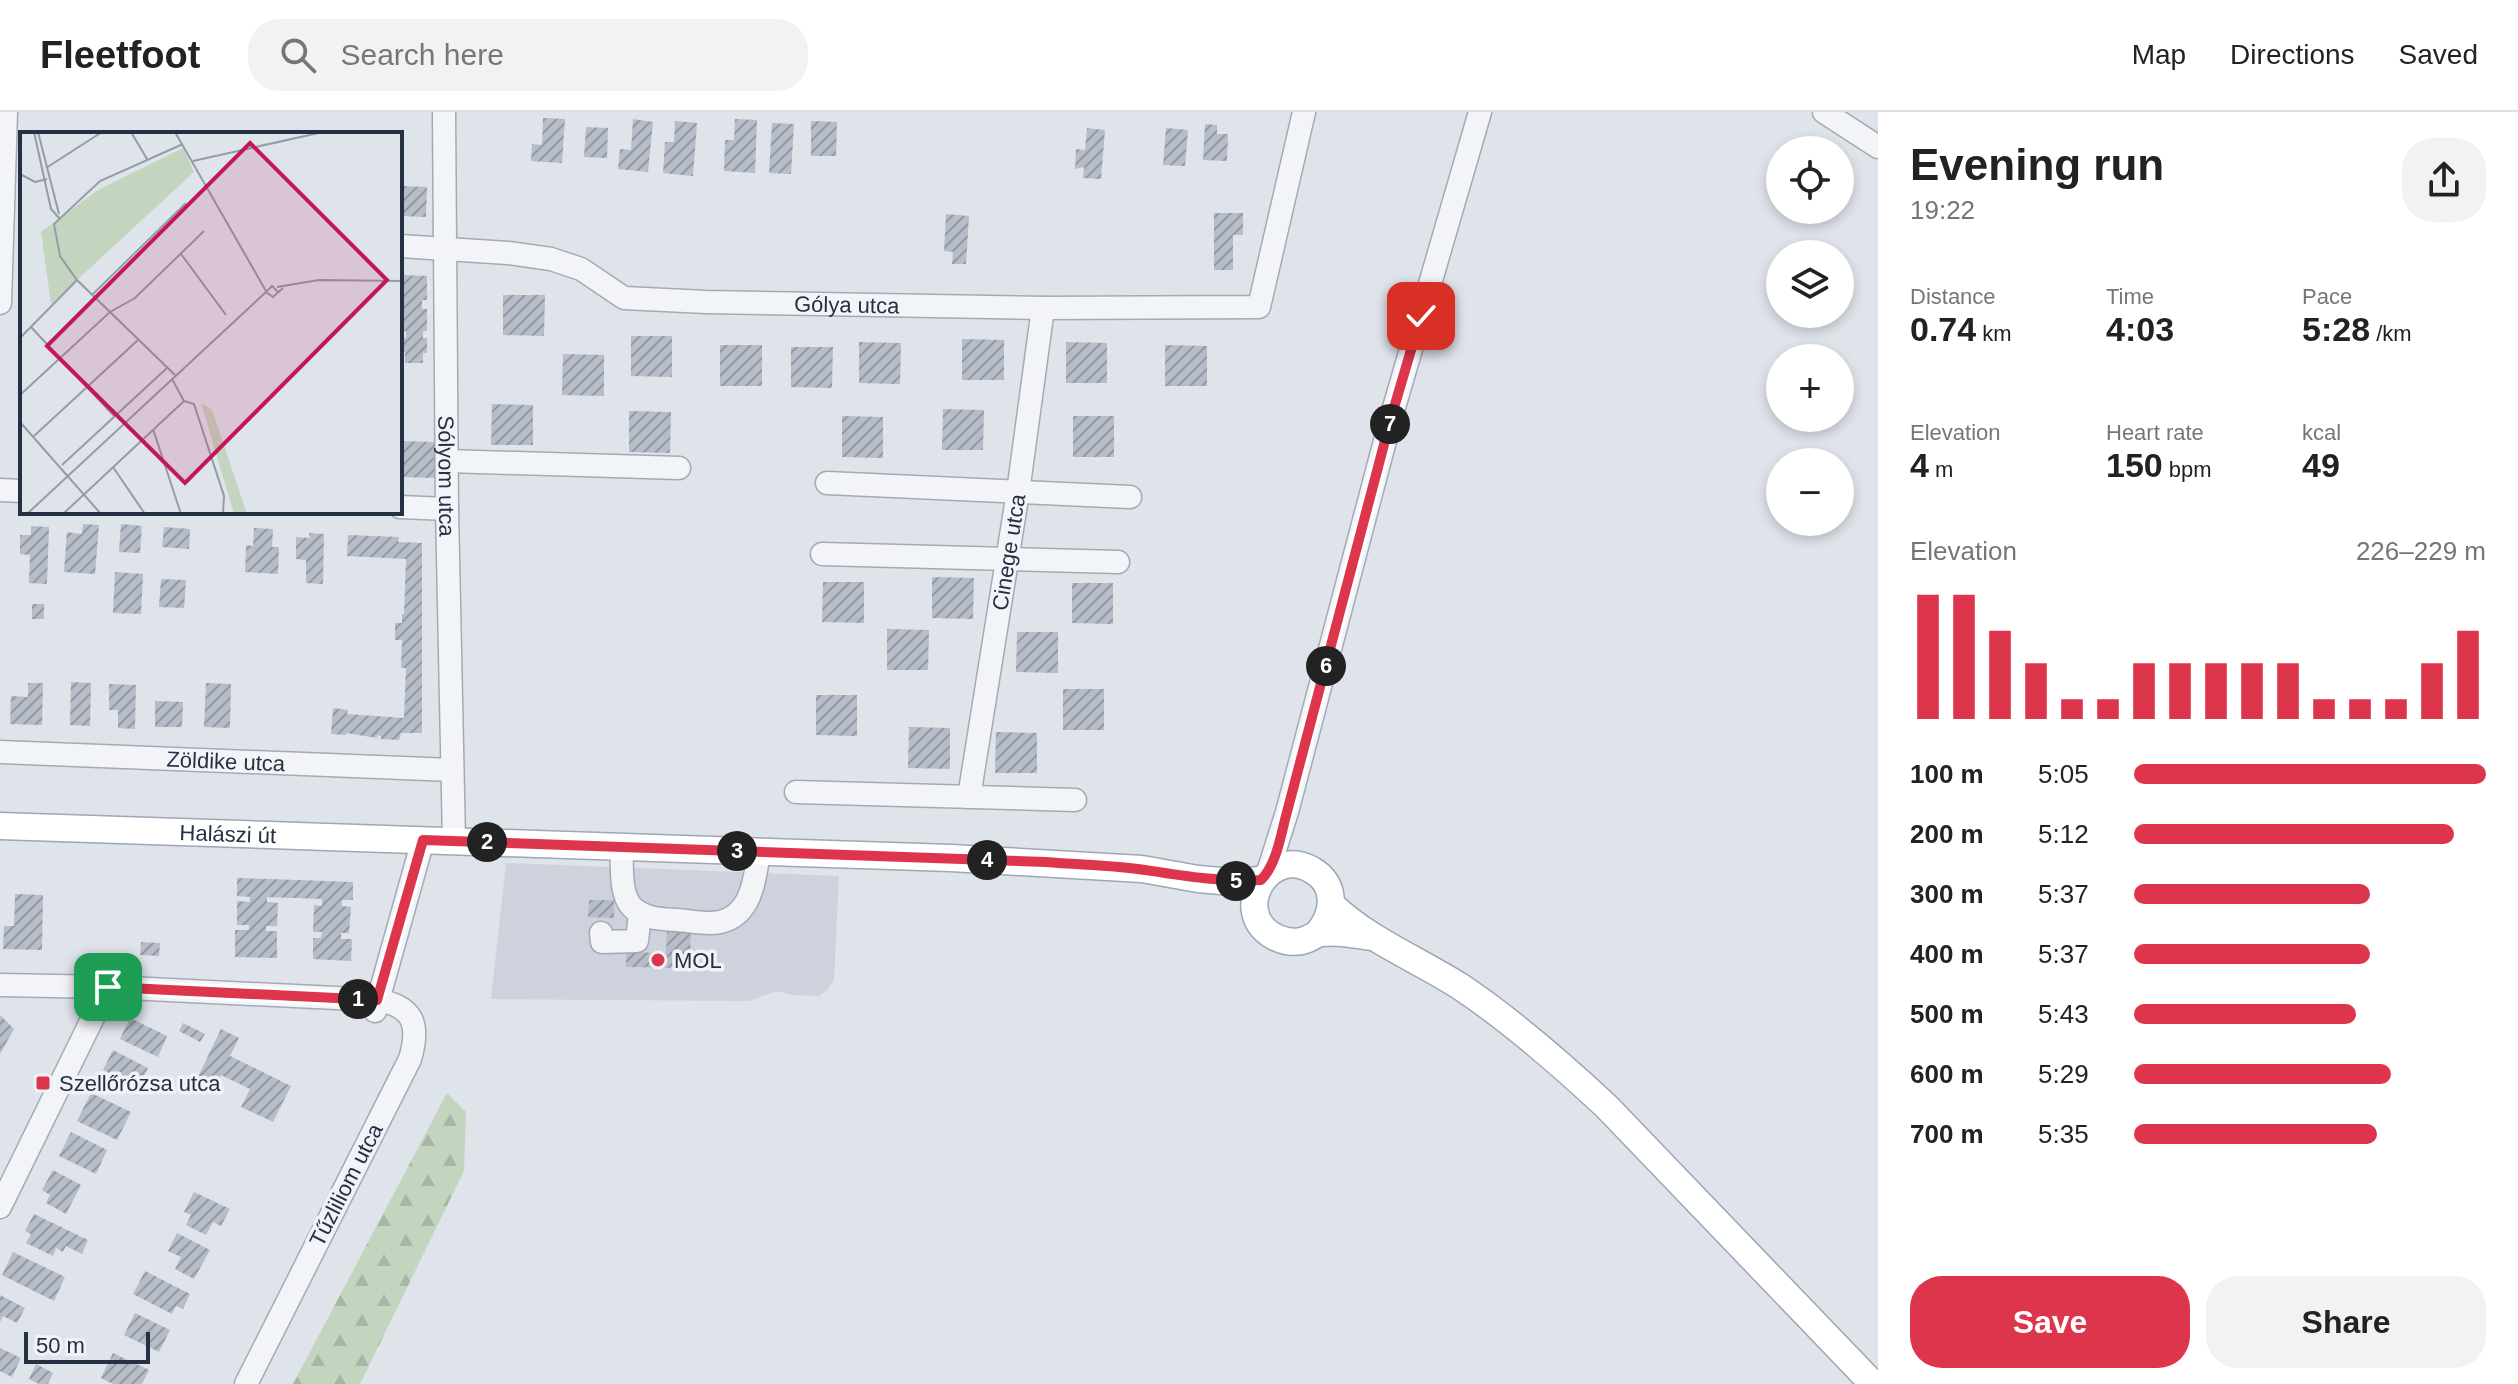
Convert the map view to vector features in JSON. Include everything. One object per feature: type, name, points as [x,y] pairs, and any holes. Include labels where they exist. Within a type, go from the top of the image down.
[{"type":"main road","name":"Halászi út","points":[[0,826],[1046,862],[1142,869],[1198,879]]},
{"type":"main road","points":[[1198,879],[1233,882],[1264,877],[1282,865],[1294,863],[1317,872],[1325,882],[1332,905],[1342,914],[1474,996],[1563,1066],[1607,1107],[1873,1384]]},
{"type":"main road","points":[[1264,877],[1254,906],[1261,926],[1270,935],[1283,941],[1339,932],[1375,937]]},
{"type":"main road","points":[[1198,879],[1246,898],[1254,906]]},
{"type":"main road","points":[[1318,933],[1332,905]]},
{"type":"street","points":[[0,303],[8,229],[6,112]]},
{"type":"street","name":"Sólyom utca","points":[[444,112],[447,509],[454,841]]},
{"type":"street","name":"Gólya utca","points":[[402,246],[551,259],[581,269],[624,298],[1043,308],[1259,307],[1304,112]]},
{"type":"street","points":[[1264,877],[1287,812],[1391,418],[1480,112]]},
{"type":"street","points":[[1824,112],[1878,147]]},
{"type":"street","name":"Cinege utca","points":[[969,797],[1018,492],[1043,308]]},
{"type":"street","points":[[447,461],[679,468]]},
{"type":"street","points":[[827,483],[1130,497]]},
{"type":"street","points":[[0,490],[20,491]]},
{"type":"street","points":[[402,507],[447,509]]},
{"type":"street","points":[[822,554],[1118,562]]},
{"type":"street","name":"Zöldike utca","points":[[0,752],[452,770]]},
{"type":"street","points":[[796,792],[1075,800]]},
{"type":"street","points":[[1287,812],[1287,852],[1294,863]]},
{"type":"street","points":[[0,985],[108,987],[376,1006],[423,840]]},
{"type":"street","points":[[621,846],[624,891],[640,913],[658,919],[716,923],[730,918],[743,907],[752,892],[759,852]]},
{"type":"street","points":[[601,933],[602,942],[637,941],[640,913]]},
{"type":"street","points":[[0,1207],[108,987]]},
{"type":"street","name":"Tűzliliom utca","points":[[246,1384],[410,1059],[415,1041],[414,1025],[407,1013],[394,1003],[376,1006]]},
{"type":"shaded area","points":[[506,863],[839,876],[834,980],[819,996],[776,991],[749,1001],[491,999]]},
{"type":"green space","points":[[447,1093],[466,1112],[464,1171],[360,1384],[293,1384]]},
{"type":"building","points":[[543,118],[565,119],[562,163],[531,161],[532,144],[542,145]]},
{"type":"building","points":[[633,119],[653,122],[648,172],[618,169],[620,149],[631,150]]},
{"type":"building","points":[[735,119],[757,120],[755,173],[724,171],[725,140],[734,140]]},
{"type":"building","points":[[675,121],[697,123],[693,176],[663,173],[665,142],[674,142]]},
{"type":"building","points":[[811,121],[837,122],[836,156],[811,156]]},
{"type":"building","points":[[772,123],[794,124],[791,174],[769,173]]},
{"type":"building","points":[[1205,124],[1217,125],[1217,134],[1228,134],[1227,161],[1203,160]]},
{"type":"building","points":[[586,127],[608,128],[607,158],[584,157]]},
{"type":"building","points":[[1087,128],[1105,130],[1101,179],[1083,178],[1084,167],[1075,169],[1076,149],[1085,150]]},
{"type":"building","points":[[1166,128],[1188,130],[1185,166],[1163,165]]},
{"type":"building","points":[[402,186],[427,187],[426,217],[402,216]]},
{"type":"building","points":[[1214,213],[1243,213],[1243,235],[1233,235],[1233,270],[1214,270]]},
{"type":"building","points":[[946,214],[969,216],[966,264],[952,264],[953,252],[944,251]]},
{"type":"building","points":[[402,275],[427,276],[427,300],[422,300],[422,309],[427,309],[427,331],[423,331],[423,338],[427,338],[427,353],[423,353],[423,363],[405,363]]},
{"type":"building","points":[[503,295],[545,295],[544,336],[503,335]]},
{"type":"building","points":[[631,336],[672,336],[672,377],[631,376]]},
{"type":"building","points":[[962,339],[1004,340],[1004,380],[962,380]]},
{"type":"building","points":[[859,342],[901,343],[900,384],[859,383]]},
{"type":"building","points":[[1066,342],[1107,343],[1107,383],[1066,383]]},
{"type":"building","points":[[720,345],[762,345],[762,386],[720,386]]},
{"type":"building","points":[[1165,345],[1207,346],[1207,386],[1165,386]]},
{"type":"building","points":[[791,347],[833,347],[832,388],[791,387]]},
{"type":"building","points":[[563,354],[604,355],[604,396],[562,395]]},
{"type":"building","points":[[492,404],[533,405],[533,445],[491,445]]},
{"type":"building","points":[[943,409],[984,410],[983,450],[942,450]]},
{"type":"building","points":[[629,411],[671,412],[670,453],[629,452]]},
{"type":"building","points":[[842,416],[883,417],[883,458],[842,457]]},
{"type":"building","points":[[1073,416],[1114,416],[1114,457],[1073,457]]},
{"type":"building","points":[[402,441],[436,442],[435,478],[402,477]]},
{"type":"building","points":[[83,524],[99,525],[95,574],[64,572],[67,532],[82,534]]},
{"type":"building","points":[[121,524],[142,526],[140,553],[119,552]]},
{"type":"building","points":[[31,526],[49,527],[47,584],[29,583],[30,555],[20,554],[20,535],[31,535]]},
{"type":"building","points":[[164,527],[190,529],[189,549],[162,547]]},
{"type":"building","points":[[254,528],[273,529],[272,547],[279,547],[278,574],[245,572],[246,545],[253,546]]},
{"type":"building","points":[[309,533],[324,534],[323,584],[306,583],[306,560],[296,559],[296,537],[310,538]]},
{"type":"building","points":[[348,535],[399,537],[398,542],[422,543],[422,733],[401,733],[399,740],[381,739],[377,735],[377,738],[331,734],[333,708],[348,710],[347,714],[404,718],[406,668],[401,668],[402,640],[395,640],[395,623],[402,623],[404,614],[406,559],[347,556]]},
{"type":"building","points":[[115,572],[143,574],[141,614],[113,613]]},
{"type":"building","points":[[932,577],[974,578],[973,619],[932,618]]},
{"type":"building","points":[[161,579],[186,580],[184,608],[159,607]]},
{"type":"building","points":[[823,582],[864,582],[864,623],[822,622]]},
{"type":"building","points":[[1072,583],[1113,583],[1113,624],[1072,623]]},
{"type":"building","points":[[32,604],[44,604],[44,619],[32,619]]},
{"type":"building","points":[[887,629],[929,630],[928,670],[887,670]]},
{"type":"building","points":[[1017,632],[1058,632],[1058,673],[1016,672]]},
{"type":"building","points":[[71,682],[91,683],[90,726],[70,725]]},
{"type":"building","points":[[28,683],[43,683],[42,725],[10,724],[11,696],[28,697]]},
{"type":"building","points":[[206,683],[231,684],[230,728],[204,727]]},
{"type":"building","points":[[109,684],[136,685],[135,729],[118,728],[118,710],[109,710]]},
{"type":"building","points":[[1063,689],[1104,689],[1104,730],[1063,730]]},
{"type":"building","points":[[816,695],[857,695],[857,736],[816,735]]},
{"type":"building","points":[[155,701],[183,702],[182,727],[155,727]]},
{"type":"building","points":[[909,727],[950,728],[950,769],[908,768]]},
{"type":"building","points":[[996,732],[1037,733],[1037,773],[995,773]]},
{"type":"building","points":[[237,878],[353,882],[353,900],[342,900],[342,906],[351,907],[349,933],[341,933],[341,939],[352,939],[351,961],[313,959],[313,938],[321,938],[322,932],[313,932],[314,905],[322,906],[322,899],[267,897],[267,902],[278,903],[277,926],[266,926],[266,931],[277,931],[277,958],[235,957],[235,930],[249,930],[249,925],[237,925],[237,901],[250,902],[250,897],[237,896]]},
{"type":"building","points":[[15,894],[43,895],[42,950],[3,949],[4,926],[14,926]]},
{"type":"building","points":[[589,900],[614,900],[614,918],[588,917]]},
{"type":"building","points":[[668,909],[691,911],[690,968],[626,967],[626,952],[666,953]]},
{"type":"building","points":[[141,942],[160,943],[159,956],[140,955]]},
{"type":"building","points":[[0,1015],[14,1029],[0,1054]]},
{"type":"building","points":[[130,1018],[167,1036],[158,1057],[120,1039]]},
{"type":"building","points":[[183,1023],[205,1034],[200,1042],[179,1031]]},
{"type":"building","points":[[221,1029],[239,1038],[230,1056],[291,1086],[273,1122],[241,1107],[250,1089],[221,1075],[213,1092],[195,1083]]},
{"type":"building","points":[[113,1050],[148,1068],[135,1094],[117,1084],[120,1079],[103,1070]]},
{"type":"building","points":[[91,1093],[131,1112],[117,1140],[77,1121]]},
{"type":"building","points":[[71,1132],[107,1150],[96,1174],[59,1156]]},
{"type":"building","points":[[53,1170],[81,1185],[66,1214],[46,1203],[50,1195],[42,1190]]},
{"type":"building","points":[[194,1192],[230,1209],[221,1226],[213,1222],[206,1235],[186,1225],[191,1215],[184,1212]]},
{"type":"building","points":[[34,1214],[88,1240],[82,1254],[66,1246],[63,1252],[56,1248],[53,1256],[26,1243],[31,1234],[25,1231]]},
{"type":"building","points":[[177,1233],[210,1250],[194,1279],[175,1269],[181,1257],[168,1251]]},
{"type":"building","points":[[13,1252],[65,1277],[54,1301],[2,1275]]},
{"type":"building","points":[[145,1271],[190,1294],[183,1309],[176,1306],[172,1314],[133,1294]]},
{"type":"building","points":[[0,1295],[25,1308],[17,1323],[3,1316],[0,1322]]},
{"type":"building","points":[[135,1313],[170,1330],[159,1352],[124,1335]]},
{"type":"building","points":[[0,1348],[21,1358],[12,1377],[0,1371]]},
{"type":"building","points":[[113,1353],[149,1370],[142,1384],[113,1384],[101,1378]]},
{"type":"building","points":[[36,1364],[53,1373],[48,1384],[29,1379]]},
{"type":"place","name":"MOL","points":[[658,960]]},
{"type":"place","name":"Szellőrózsa utca","points":[[43,1083]]},
{"type":"route","points":[[108,987],[377,1000],[423,840],[1046,862],[1142,869],[1233,882],[1261,880],[1267,875],[1287,812],[1421,316]]}]
